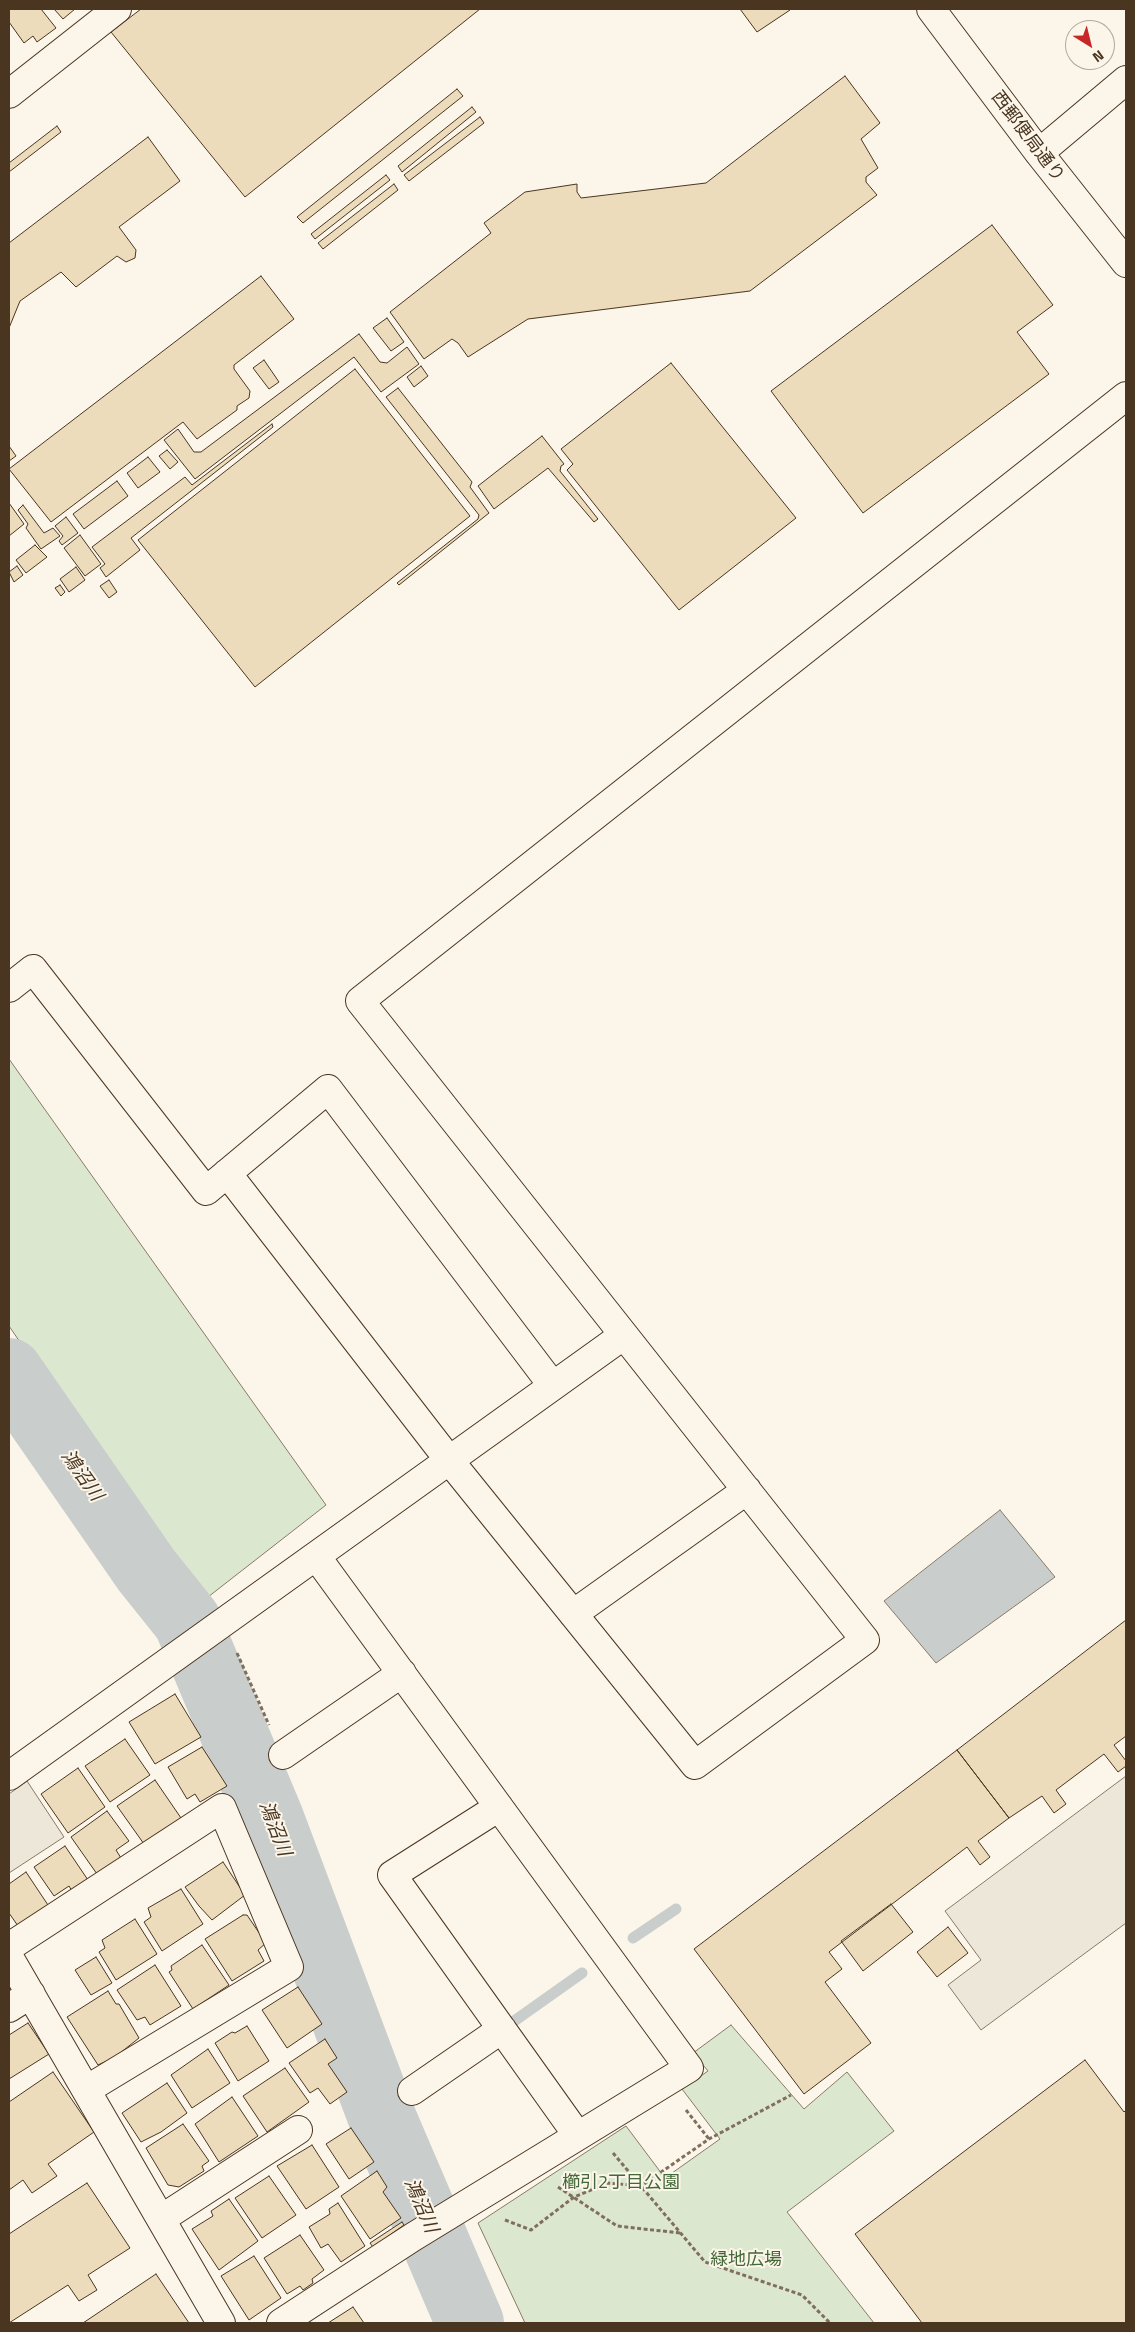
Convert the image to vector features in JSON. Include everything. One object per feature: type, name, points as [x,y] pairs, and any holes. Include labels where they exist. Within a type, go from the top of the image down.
[{"type":"street","points":[[9,94],[117,9]]},
{"type":"street","name":"西郵便局通り","points":[[931,9],[1038,153],[1126,263]]},
{"type":"street","points":[[1038,153],[1126,80]]},
{"type":"street","points":[[227,1173],[449,1460],[694,1765],[865,1640],[360,1001],[1126,396]]},
{"type":"street","points":[[9,988],[33,969],[206,1191],[328,1090],[553,1386]]},
{"type":"street","points":[[9,1776],[624,1335]]},
{"type":"street","points":[[573,1614],[747,1490]]},
{"type":"street","points":[[281,2323],[413,2237],[689,2068],[316,1556]]},
{"type":"street","points":[[283,1755],[402,1673]]},
{"type":"street","points":[[499,1807],[392,1875],[578,2136]]},
{"type":"street","points":[[9,1947],[222,1808],[289,1967],[86,2090]]},
{"type":"street","points":[[9,1956],[20,2001],[86,2090],[221,2323]]},
{"type":"street","points":[[412,2091],[502,2029]]},
{"type":"street","points":[[160,2219],[298,2130]]},
{"type":"path","points":[[219,1626],[283,1755]]},
{"type":"path","points":[[458,2209],[531,2230],[574,2197],[608,2184],[641,2186],[709,2139],[791,2096]]},
{"type":"path","points":[[609,2149],[705,2262],[802,2295],[830,2323]]},
{"type":"path","points":[[553,2183],[617,2226],[680,2233]]},
{"type":"green space","points":[[9,1059],[326,1505],[199,1604],[9,1326]]},
{"type":"green space","name":"緑地広場","points":[[731,2025],[804,2109],[847,2072],[894,2131],[787,2212],[874,2323],[525,2323],[478,2223],[626,2126],[665,2178],[720,2139],[682,2089],[708,2071],[693,2053]]},
{"type":"shaded area","points":[[1000,1510],[1055,1577],[936,1663],[884,1601]]},
{"type":"shaded area","points":[[1126,1776],[1126,1923],[981,2030],[948,1985],[981,1960],[945,1911]]},
{"type":"shaded area","points":[[27,1781],[64,1837],[9,1873],[9,1794]]},
{"type":"building","points":[[9,9],[41,9],[56,28],[37,42],[33,36],[24,43],[9,22]]},
{"type":"building","points":[[54,9],[75,9],[63,19]]},
{"type":"building","points":[[141,9],[480,9],[245,197],[111,32]]},
{"type":"building","points":[[740,9],[790,9],[790,10],[757,32]]},
{"type":"building","points":[[845,76],[880,123],[861,139],[878,168],[866,177],[866,182],[877,195],[750,291],[528,319],[468,357],[458,343],[452,339],[424,359],[390,312],[491,233],[484,223],[525,192],[577,184],[577,192],[581,198],[706,183]]},
{"type":"building","points":[[457,89],[463,96],[303,223],[297,217]]},
{"type":"building","points":[[472,107],[476,112],[402,172],[398,166]]},
{"type":"building","points":[[480,117],[484,123],[409,181],[404,175]]},
{"type":"building","points":[[57,126],[61,132],[9,172],[9,163]]},
{"type":"building","points":[[148,137],[180,181],[119,227],[136,250],[135,258],[126,262],[117,256],[76,287],[61,272],[20,301],[9,328],[9,243]]},
{"type":"building","points":[[386,175],[390,180],[315,239],[311,234]]},
{"type":"building","points":[[394,184],[398,190],[323,249],[318,243]]},
{"type":"building","points":[[992,225],[1053,305],[1017,332],[1049,374],[863,513],[771,391]]},
{"type":"building","points":[[261,276],[294,319],[234,365],[234,369],[250,391],[249,398],[237,406],[237,410],[197,439],[183,422],[51,522],[9,469]]},
{"type":"building","points":[[387,318],[404,342],[391,351],[373,328]]},
{"type":"building","points":[[359,334],[380,362],[387,363],[407,347],[419,364],[381,392],[354,357],[195,479],[164,440],[178,429],[194,452],[201,452]]},
{"type":"building","points":[[264,360],[279,382],[269,389],[253,368]]},
{"type":"building","points":[[671,363],[796,518],[679,610],[567,470],[573,464],[561,449]]},
{"type":"building","points":[[421,366],[428,376],[414,387],[407,377]]},
{"type":"building","points":[[355,369],[470,516],[255,687],[138,540]]},
{"type":"building","points":[[398,388],[472,482],[470,487],[489,513],[399,585],[397,583],[478,519],[479,515],[386,397]]},
{"type":"building","points":[[272,424],[273,427],[131,538],[140,550],[106,577],[100,568],[105,564],[92,547],[185,477],[192,485]]},
{"type":"building","points":[[542,436],[564,464],[561,466],[560,471],[598,519],[594,522],[548,468],[494,509],[478,486]]},
{"type":"building","points":[[9,446],[16,456],[9,461]]},
{"type":"building","points":[[167,450],[178,462],[170,469],[159,456]]},
{"type":"building","points":[[148,457],[160,472],[138,488],[127,473]]},
{"type":"building","points":[[117,481],[128,496],[84,529],[73,514]]},
{"type":"building","points":[[9,503],[24,524],[9,536]]},
{"type":"building","points":[[23,505],[44,533],[53,528],[60,536],[41,549],[26,528],[28,524],[18,510]]},
{"type":"building","points":[[66,517],[78,533],[62,545],[59,541],[63,536],[55,526]]},
{"type":"building","points":[[80,535],[101,564],[85,576],[64,548]]},
{"type":"building","points":[[35,545],[47,557],[26,573],[16,560]]},
{"type":"building","points":[[17,566],[23,575],[14,582],[9,572]]},
{"type":"building","points":[[76,567],[85,580],[69,592],[60,579]]},
{"type":"building","points":[[109,580],[117,592],[109,598],[100,586]]},
{"type":"building","points":[[60,585],[65,592],[61,596],[55,588]]},
{"type":"building","points":[[1126,1620],[1126,1736],[1114,1745],[1126,1761],[1126,1766],[1118,1772],[1104,1754],[1056,1790],[1066,1804],[1054,1813],[1042,1796],[1009,1818],[957,1750]]},
{"type":"building","points":[[175,1694],[201,1737],[155,1764],[129,1722]]},
{"type":"building","points":[[125,1739],[150,1775],[110,1802],[85,1766]]},
{"type":"building","points":[[202,1747],[227,1786],[200,1802],[195,1794],[187,1799],[168,1767]]},
{"type":"building","points":[[957,1750],[1009,1818],[978,1841],[990,1857],[980,1865],[967,1847],[829,1952],[842,1969],[825,1982],[871,2043],[804,2094],[694,1949]]},
{"type":"building","points":[[78,1768],[105,1807],[68,1833],[41,1794]]},
{"type":"building","points":[[155,1780],[181,1818],[144,1844],[117,1806]]},
{"type":"building","points":[[107,1811],[129,1841],[116,1850],[121,1858],[97,1874],[71,1837]]},
{"type":"building","points":[[65,1846],[88,1880],[72,1891],[69,1886],[54,1896],[34,1867]]},
{"type":"building","points":[[223,1862],[245,1895],[212,1920],[185,1887]]},
{"type":"building","points":[[26,1872],[48,1905],[18,1926],[9,1913],[9,1884]]},
{"type":"building","points":[[181,1889],[203,1924],[162,1951],[144,1922],[151,1917],[148,1908]]},
{"type":"building","points":[[891,1904],[913,1932],[863,1971],[841,1941]]},
{"type":"building","points":[[243,1915],[247,1915],[266,1943],[258,1950],[264,1961],[232,1981],[205,1939]]},
{"type":"building","points":[[135,1919],[157,1954],[116,1980],[99,1952],[105,1948],[102,1940]]},
{"type":"building","points":[[948,1927],[968,1953],[937,1977],[917,1952]]},
{"type":"building","points":[[202,1945],[229,1985],[193,2009],[169,1972],[172,1970],[171,1966]]},
{"type":"building","points":[[96,1957],[112,1983],[91,1995],[75,1970]]},
{"type":"building","points":[[155,1965],[181,2006],[150,2025],[145,2017],[137,2020],[117,1990]]},
{"type":"building","points":[[298,1987],[322,2024],[287,2048],[262,2010]]},
{"type":"building","points":[[108,1991],[116,2004],[119,2004],[139,2038],[115,2057],[98,2065],[67,2017]]},
{"type":"building","points":[[28,2023],[49,2054],[9,2079],[9,2035]]},
{"type":"building","points":[[247,2026],[269,2061],[238,2081],[215,2043],[232,2032],[235,2033]]},
{"type":"building","points":[[325,2039],[337,2058],[328,2064],[347,2092],[330,2104],[318,2088],[310,2093],[289,2063]]},
{"type":"building","points":[[208,2049],[230,2083],[192,2108],[171,2075]]},
{"type":"building","points":[[1085,2060],[1124,2112],[1126,2110],[1126,2323],[922,2323],[855,2234]]},
{"type":"building","points":[[285,2068],[309,2102],[267,2132],[243,2096]]},
{"type":"building","points":[[53,2072],[94,2132],[48,2164],[57,2176],[32,2193],[23,2180],[9,2190],[9,2102]]},
{"type":"building","points":[[167,2083],[187,2113],[161,2132],[141,2142],[122,2113]]},
{"type":"building","points":[[232,2097],[258,2136],[219,2162],[195,2124]]},
{"type":"building","points":[[183,2124],[209,2161],[202,2166],[204,2171],[179,2187],[168,2185],[146,2148]]},
{"type":"building","points":[[351,2128],[374,2162],[349,2179],[326,2144]]},
{"type":"building","points":[[312,2145],[339,2187],[306,2209],[277,2166]]},
{"type":"building","points":[[377,2171],[387,2187],[383,2192],[401,2218],[370,2239],[341,2196]]},
{"type":"building","points":[[269,2176],[296,2215],[262,2238],[235,2198]]},
{"type":"building","points":[[87,2183],[130,2248],[88,2275],[97,2290],[79,2301],[68,2285],[9,2323],[9,2234]]},
{"type":"building","points":[[229,2199],[258,2241],[219,2270],[192,2229],[213,2216],[211,2211]]},
{"type":"building","points":[[338,2203],[365,2246],[341,2262],[328,2244],[321,2248],[309,2227],[330,2214],[329,2209]]},
{"type":"building","points":[[402,2222],[404,2225],[373,2247],[370,2243]]},
{"type":"building","points":[[300,2235],[324,2270],[312,2279],[313,2283],[303,2290],[300,2286],[287,2294],[264,2258]]},
{"type":"building","points":[[254,2256],[281,2298],[249,2320],[221,2276]]},
{"type":"building","points":[[156,2274],[189,2323],[83,2323]]},
{"type":"building","points":[[353,2307],[364,2323],[328,2323]]},
{"type":"waterway","name":"鴻沼川","points":[[9,1372],[147,1571],[187,1621],[270,1819],[383,2120],[470,2323]]},
{"type":"waterway","points":[[633,1938],[676,1909]]},
{"type":"waterway","points":[[510,2024],[582,1973]]},
{"type":"park label","name":"櫛引2丁目公園","points":[[621,2184]]}]
